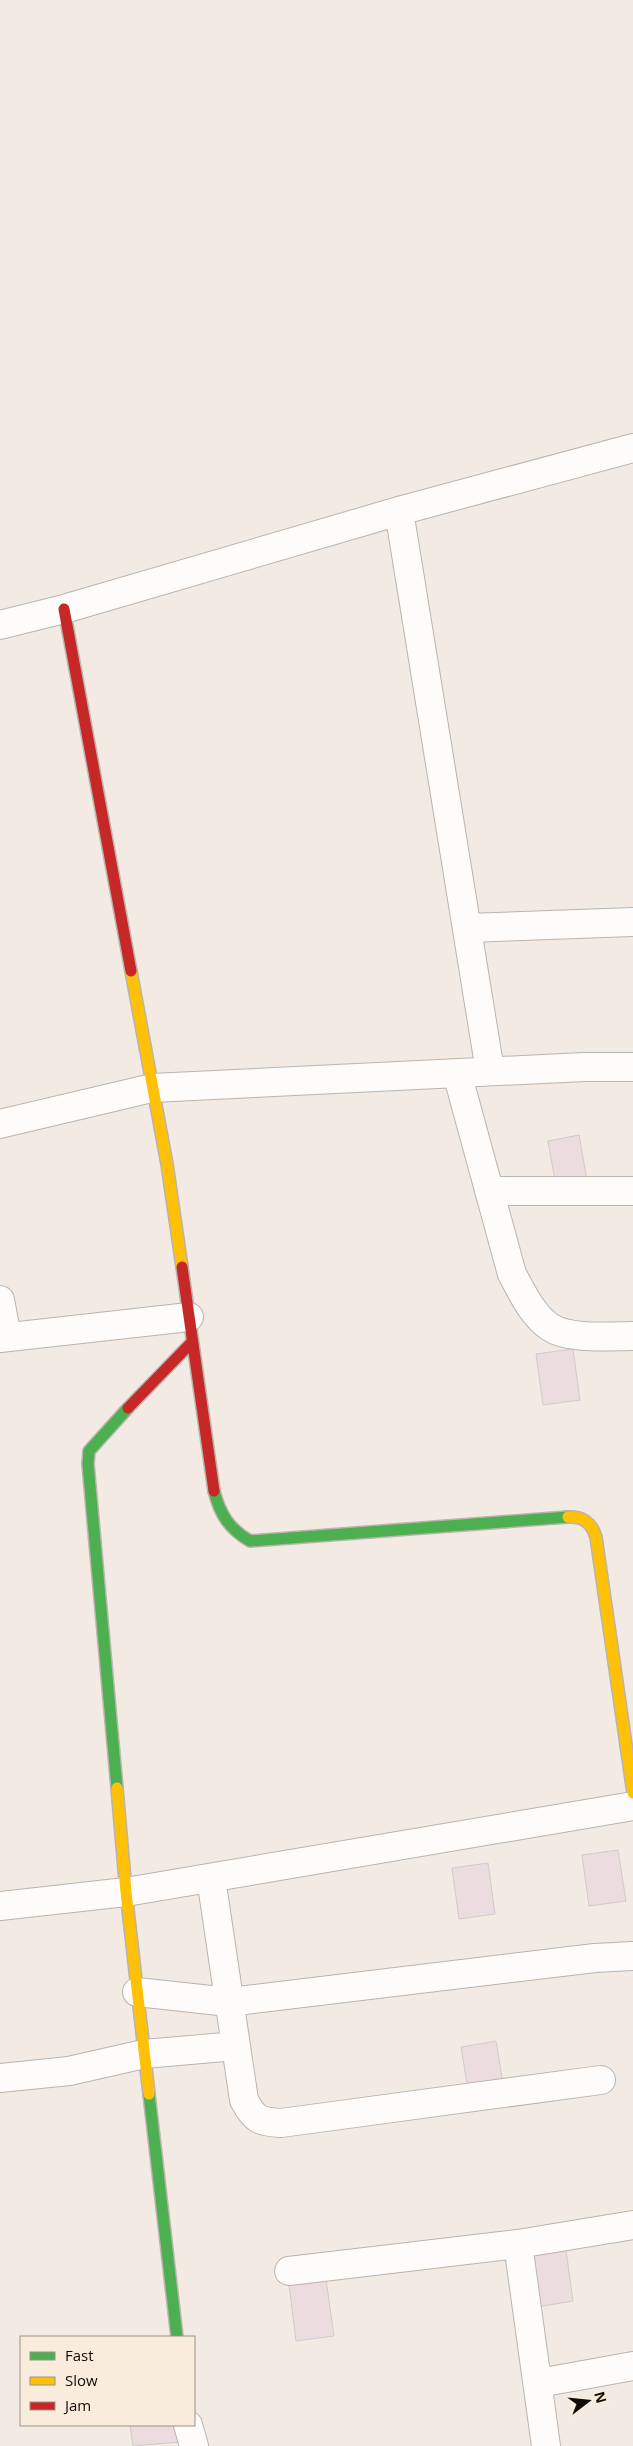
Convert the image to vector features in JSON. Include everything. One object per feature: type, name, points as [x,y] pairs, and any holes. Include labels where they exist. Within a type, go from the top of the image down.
[{"type":"street","points":[[0,625],[64,609],[399,511],[633,448]]},
{"type":"street","points":[[399,511],[490,1071]]},
{"type":"street","points":[[64,609],[167,1164],[214,1492],[222,1518],[236,1534],[250,1541],[579,1516],[586,1520],[593,1527],[596,1537],[633,1793]]},
{"type":"street","points":[[467,928],[633,922]]},
{"type":"street","points":[[0,1124],[152,1088],[584,1066],[633,1067]]},
{"type":"street","points":[[457,1073],[512,1274],[527,1303],[550,1327],[583,1337],[633,1336]]},
{"type":"street","points":[[490,1191],[633,1191]]},
{"type":"street","points":[[0,1300],[4,1337],[190,1330]]},
{"type":"street","points":[[177,2336],[126,1892],[88,1479],[89,1451],[190,1330]]},
{"type":"street","points":[[0,1906],[126,1892],[633,1806]]},
{"type":"street","points":[[211,1878],[244,2100],[252,2115],[264,2122],[281,2122],[601,2080]]},
{"type":"street","points":[[137,1992],[229,2002],[595,1958],[633,1956]]},
{"type":"street","points":[[0,2078],[69,2071],[144,2054],[236,2046]]},
{"type":"street","points":[[289,2271],[518,2244],[633,2225]]},
{"type":"street","points":[[518,2244],[539,2383],[546,2446]]},
{"type":"street","points":[[539,2383],[633,2366]]},
{"type":"street","points":[[188,2426],[194,2446]]},
{"type":"building","points":[[579,1135],[587,1180],[556,1186],[548,1141]]},
{"type":"building","points":[[573,1349],[580,1400],[543,1405],[536,1354]]},
{"type":"building","points":[[618,1850],[626,1901],[589,1906],[582,1855]]},
{"type":"building","points":[[488,1863],[495,1914],[459,1919],[452,1868]]},
{"type":"building","points":[[496,2041],[503,2084],[468,2090],[461,2047]]},
{"type":"building","points":[[566,2250],[573,2301],[537,2307],[530,2255]]},
{"type":"building","points":[[325,2272],[334,2336],[296,2341],[288,2277]]},
{"type":"building","points":[[130,2426],[179,2426],[181,2442],[133,2446]]},
{"type":"traffic: fast","points":[[117,1788],[88,1464],[89,1451],[128,1408]]},
{"type":"traffic: fast","points":[[214,1491],[226,1520],[236,1531],[250,1541],[568,1517]]},
{"type":"traffic: fast","points":[[149,2094],[177,2336]]},
{"type":"traffic: slow","points":[[131,971],[167,1164],[182,1267]]},
{"type":"traffic: slow","points":[[568,1517],[586,1521],[592,1527],[596,1537],[633,1793]]},
{"type":"traffic: slow","points":[[117,1788],[126,1892],[149,2094]]},
{"type":"traffic: jam","points":[[64,609],[131,971]]},
{"type":"traffic: jam","points":[[182,1267],[214,1491]]},
{"type":"traffic: jam","points":[[128,1408],[192,1342]]}]
